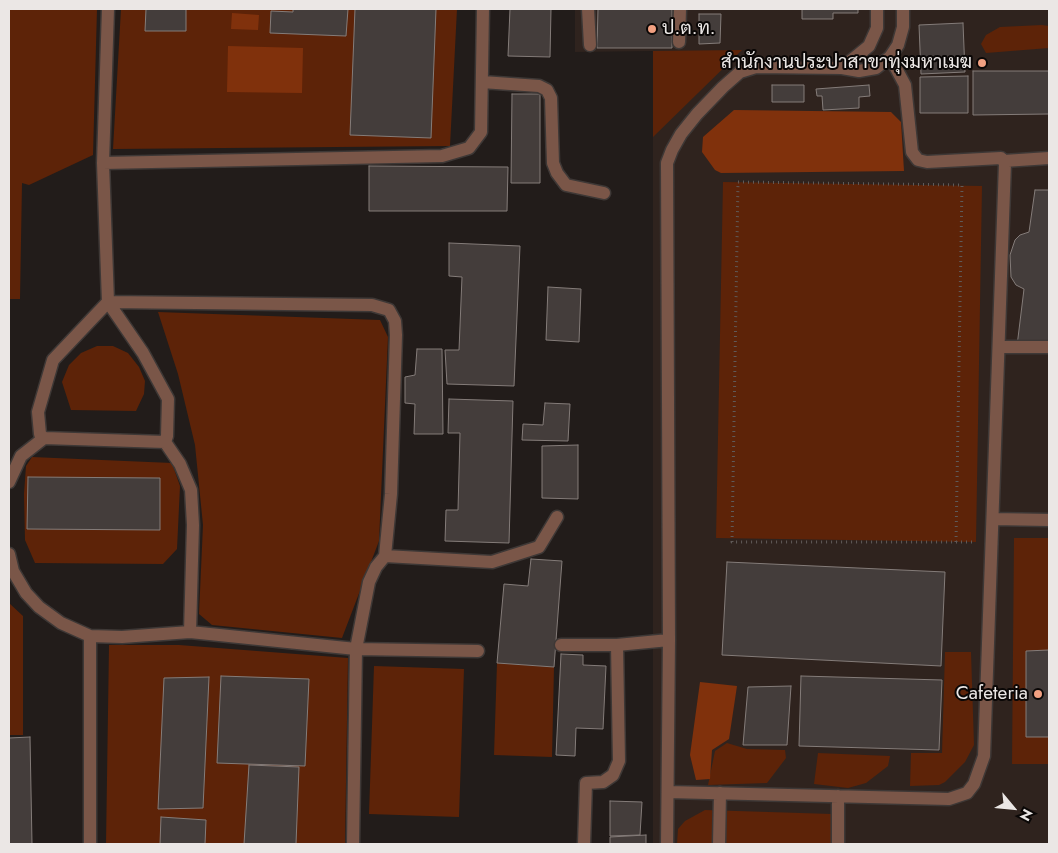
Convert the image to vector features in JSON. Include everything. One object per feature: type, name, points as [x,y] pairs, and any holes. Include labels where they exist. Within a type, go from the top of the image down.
[{"type":"lane","points":[[108,9],[103,163],[108,302],[143,353],[168,400],[167,436],[165,442]]},
{"type":"lane","points":[[103,163],[442,156],[469,148],[481,132],[483,9]]},
{"type":"lane","points":[[588,9],[590,46]]},
{"type":"lane","points":[[679,42],[680,9]]},
{"type":"lane","points":[[842,68],[869,46],[877,28],[877,9]]},
{"type":"lane","points":[[667,844],[669,640],[667,163],[676,142],[697,114],[740,72],[756,67],[842,68],[859,71],[876,68],[890,57],[898,45],[903,27],[903,9]]},
{"type":"lane","points":[[890,57],[905,85],[912,152],[918,160],[927,162],[1000,158],[1004,161],[1049,158]]},
{"type":"lane","points":[[482,82],[539,86],[547,90],[551,98],[553,163],[556,173],[566,186],[604,193]]},
{"type":"lane","points":[[668,792],[949,800],[967,794],[974,784],[984,756],[1004,161]]},
{"type":"lane","points":[[44,438],[40,434],[38,412],[53,360],[108,302],[372,305],[389,310],[395,321],[396,335],[391,494],[386,556],[376,567],[369,582],[356,649],[353,844]]},
{"type":"lane","points":[[998,347],[1049,347]]},
{"type":"lane","points":[[9,482],[21,456],[44,438],[165,442]]},
{"type":"lane","points":[[165,442],[180,464],[191,490],[193,525],[190,632]]},
{"type":"lane","points":[[386,556],[492,562],[539,547],[557,517]]},
{"type":"lane","points":[[993,519],[1049,520]]},
{"type":"lane","points":[[9,554],[13,571],[26,594],[39,607],[61,623],[90,636],[122,637],[190,632],[356,649],[478,651]]},
{"type":"lane","points":[[90,636],[90,844]]},
{"type":"lane","points":[[562,644],[616,645],[669,640]]},
{"type":"lane","points":[[584,844],[586,783],[603,782],[612,775],[619,761],[616,645]]},
{"type":"lane","points":[[718,844],[720,793]]},
{"type":"lane","points":[[838,796],[838,844]]},
{"type":"path","points":[[738,182],[962,185],[956,542],[732,542],[738,182]]},
{"type":"shaded area","points":[[9,9],[97,9],[93,155],[29,185],[22,183],[20,299],[9,299]]},
{"type":"shaded area","points":[[121,9],[457,9],[450,146],[113,149]]},
{"type":"shaded area","points":[[575,9],[1049,9],[1049,844],[653,844],[653,51],[575,52]]},
{"type":"shaded area","points":[[232,13],[259,15],[258,30],[231,29]]},
{"type":"shaded area","points":[[1049,26],[1049,48],[986,53],[981,44],[986,35],[1000,27]]},
{"type":"shaded area","points":[[228,46],[303,48],[302,93],[227,92]]},
{"type":"shaded area","points":[[742,50],[653,137],[653,51]]},
{"type":"shaded area","points":[[734,110],[891,112],[901,122],[904,171],[721,173],[715,170],[702,152],[703,137]]},
{"type":"shaded area","points":[[723,182],[982,186],[976,542],[716,538]]},
{"type":"shaded area","points":[[158,312],[380,320],[388,337],[379,541],[342,638],[212,625],[199,614],[203,525],[195,445],[178,374]]},
{"type":"shaded area","points":[[97,346],[113,346],[128,353],[139,367],[145,381],[144,394],[136,411],[71,410],[62,382],[69,365],[81,353]]},
{"type":"shaded area","points":[[32,457],[172,463],[180,486],[177,549],[163,564],[35,563],[25,540],[24,494],[26,466]]},
{"type":"shaded area","points":[[1014,538],[1049,538],[1049,764],[1012,764]]},
{"type":"shaded area","points":[[9,603],[23,616],[23,735],[9,735]]},
{"type":"shaded area","points":[[109,645],[179,645],[348,658],[345,844],[106,844]]},
{"type":"shaded area","points":[[945,652],[971,652],[974,745],[965,762],[945,782],[939,785],[910,786],[911,753],[942,753]]},
{"type":"shaded area","points":[[497,663],[554,667],[552,757],[494,755]]},
{"type":"shaded area","points":[[374,666],[464,669],[459,817],[369,814]]},
{"type":"shaded area","points":[[700,682],[737,686],[729,739],[712,750],[710,779],[696,780],[690,755]]},
{"type":"shaded area","points":[[727,743],[747,749],[785,750],[786,758],[767,783],[708,785],[715,751]]},
{"type":"shaded area","points":[[818,753],[890,756],[888,766],[866,783],[848,788],[814,784]]},
{"type":"shaded area","points":[[705,810],[832,814],[841,822],[845,835],[845,844],[677,844],[678,829],[685,821]]},
{"type":"building","points":[[146,9],[186,9],[186,31],[145,31]]},
{"type":"building","points":[[293,9],[348,9],[346,36],[270,33],[271,11],[293,12]]},
{"type":"building","points":[[355,9],[436,9],[431,138],[350,135]]},
{"type":"building","points":[[510,9],[551,9],[550,57],[508,56]]},
{"type":"building","points":[[598,9],[672,9],[672,48],[597,48]]},
{"type":"building","points":[[802,9],[858,9],[858,13],[833,13],[833,19],[802,19]]},
{"type":"building","points":[[699,14],[721,14],[720,43],[699,44]]},
{"type":"building","points":[[963,23],[965,72],[921,74],[919,25]]},
{"type":"building","points":[[973,71],[1049,71],[1049,114],[973,115]]},
{"type":"building","points":[[968,76],[968,113],[920,113],[920,77]]},
{"type":"building","points":[[772,85],[804,85],[804,102],[772,102]]},
{"type":"building","points":[[869,85],[870,96],[859,97],[859,108],[823,110],[822,96],[817,96],[816,89]]},
{"type":"building","points":[[512,94],[540,94],[540,183],[511,183]]},
{"type":"building","points":[[369,166],[508,167],[507,211],[369,211]]},
{"type":"building","points":[[1035,190],[1049,190],[1049,342],[1017,346],[1024,289],[1016,285],[1011,277],[1010,255],[1015,240],[1020,235],[1029,232]]},
{"type":"building","points":[[449,243],[520,246],[514,386],[447,384],[445,350],[459,350],[462,277],[449,276]]},
{"type":"building","points":[[548,287],[581,289],[579,342],[546,340]]},
{"type":"building","points":[[417,349],[442,349],[443,434],[414,434],[415,404],[405,403],[405,377],[415,375]]},
{"type":"building","points":[[449,399],[513,401],[509,543],[445,541],[446,510],[458,510],[460,433],[448,433]]},
{"type":"building","points":[[545,403],[570,404],[568,441],[522,440],[523,424],[543,425]]},
{"type":"building","points":[[578,445],[578,499],[542,498],[542,446]]},
{"type":"building","points":[[28,477],[160,478],[160,530],[27,529]]},
{"type":"building","points":[[531,559],[562,561],[554,667],[497,663],[504,584],[528,586]]},
{"type":"building","points":[[727,562],[945,572],[941,666],[722,655]]},
{"type":"building","name":"Cafeteria","points":[[1049,650],[1049,737],[1026,737],[1026,651]]},
{"type":"building","points":[[561,654],[583,655],[583,665],[606,666],[603,729],[576,728],[575,756],[556,755]]},
{"type":"building","points":[[221,676],[309,679],[305,766],[217,763]]},
{"type":"building","points":[[801,676],[942,680],[939,750],[799,746]]},
{"type":"building","points":[[209,677],[203,808],[158,809],[164,678]]},
{"type":"building","points":[[791,686],[787,745],[743,745],[748,687]]},
{"type":"building","points":[[30,737],[32,844],[9,844],[9,738]]},
{"type":"building","points":[[249,765],[299,767],[296,844],[244,844]]},
{"type":"building","points":[[610,801],[642,802],[640,835],[610,836]]},
{"type":"building","points":[[161,817],[206,820],[205,844],[160,844]]},
{"type":"building","points":[[646,835],[646,844],[610,844],[610,837]]},
{"type":"place","name":"ป.ต.ท.","points":[[652,29]]},
{"type":"place","name":"สำนักงานประปาสาขาทุ่งมหาเมฆ","points":[[982,63]]},
{"type":"place","name":"Cafeteria","points":[[1038,694]]}]
